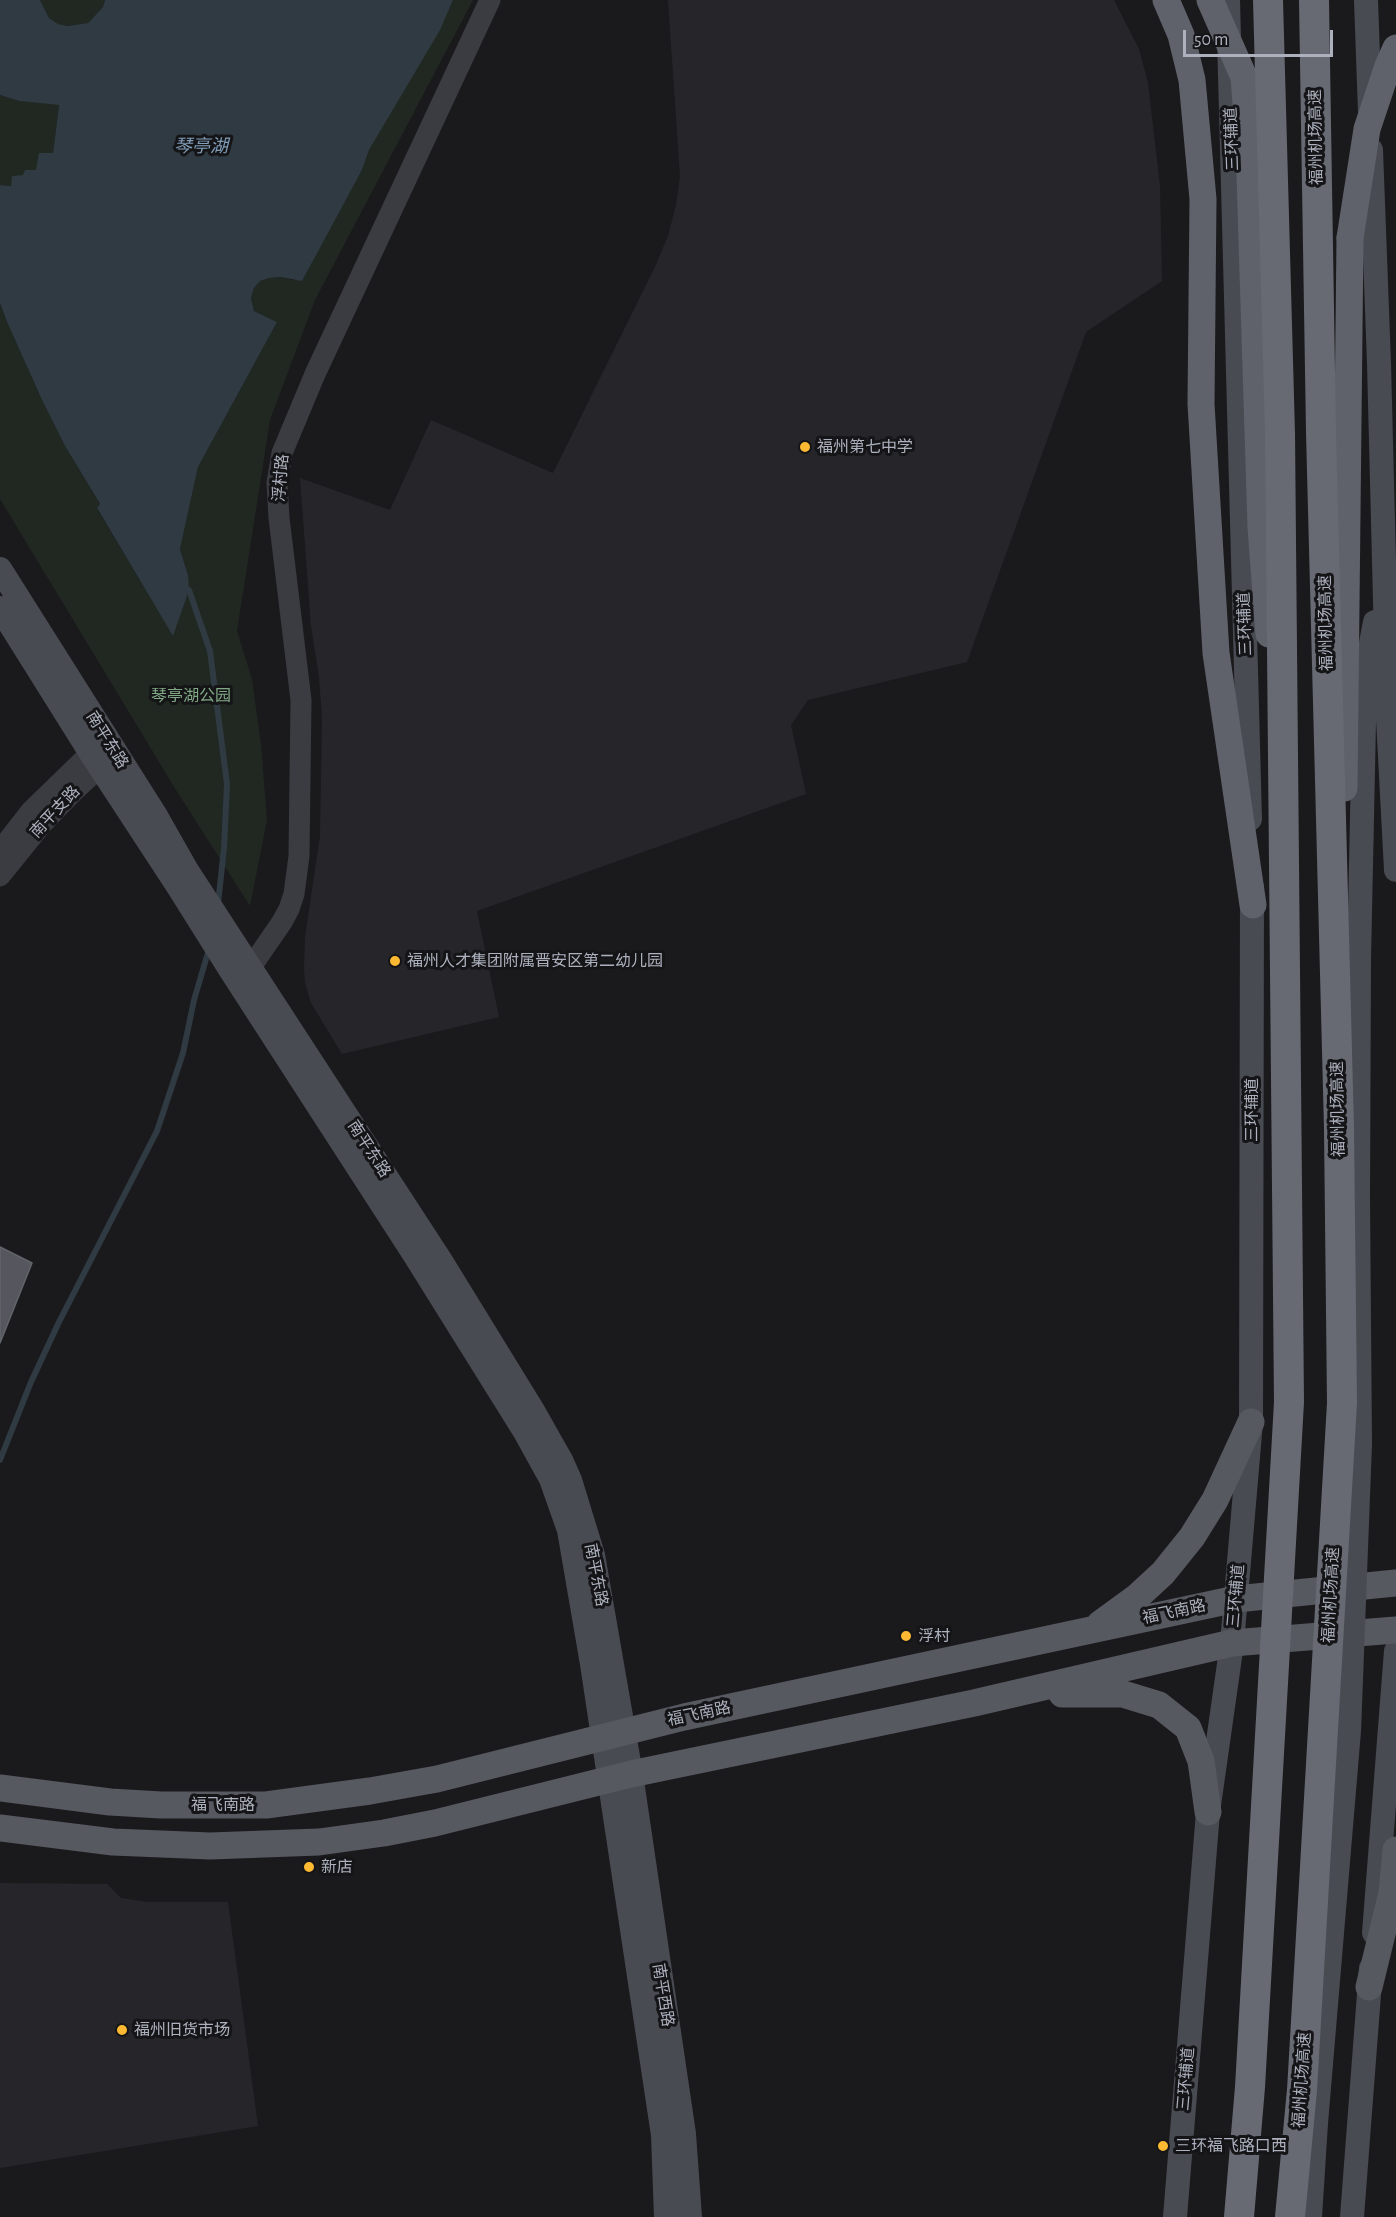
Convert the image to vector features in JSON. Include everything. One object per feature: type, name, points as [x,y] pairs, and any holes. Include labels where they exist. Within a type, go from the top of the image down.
[{"type":"highway","points":[[1166,0],[1181,35],[1192,80],[1203,199],[1201,404],[1216,653],[1253,905]]},
{"type":"highway","points":[[1210,0],[1244,78],[1249,144],[1261,527],[1284,823]]},
{"type":"highway","points":[[1239,2217],[1250,2087],[1289,1402],[1280,434],[1269,0]]},
{"type":"highway","name":"福州机场高速","points":[[1290,2217],[1302,2090],[1342,1403],[1339,1128],[1321,432],[1314,0]]},
{"type":"highway","points":[[1339,1128],[1350,238],[1367,129],[1396,48]]},
{"type":"main road","name":"三环辅道","points":[[1175,2217],[1208,1812],[1232,1643],[1251,1422],[1253,905],[1228,0]]},
{"type":"main road","points":[[1366,0],[1379,363],[1388,719],[1396,870]]},
{"type":"main road","name":"南平东路","points":[[0,569],[103,753]]},
{"type":"main road","points":[[1310,2217],[1349,1731],[1360,1444],[1359,959],[1365,675],[1384,575]]},
{"type":"main road","name":"南平东路","points":[[0,608],[103,753],[156,816],[183,878],[240,974],[441,1261],[562,1462],[579,1505],[593,1555],[612,1734],[620,1777]]},
{"type":"main road","name":"南平东路","points":[[183,878],[235,943],[240,974]]},
{"type":"main road","points":[[1091,1630],[1137,1597],[1163,1573],[1192,1537],[1215,1500],[1251,1422]]},
{"type":"main road","name":"福飞南路","points":[[4,1788],[110,1802],[161,1805],[266,1804],[370,1791],[437,1779],[612,1734],[1236,1599],[1396,1583]]},
{"type":"main road","points":[[0,1828],[77,1839],[150,1845],[262,1845],[319,1842],[384,1833],[620,1777],[974,1703],[1232,1643],[1396,1630]]},
{"type":"main road","points":[[1352,2217],[1396,1651]]},
{"type":"main road","points":[[974,1703],[1072,1693],[1123,1694],[1159,1705],[1188,1728],[1201,1761],[1208,1812]]},
{"type":"main road","name":"南平西路","points":[[620,1777],[663,2135],[666,2217]]},
{"type":"main road","name":"南平西路","points":[[620,1777],[684,2134],[690,2217]]},
{"type":"main road","points":[[1369,1987],[1392,1893],[1396,1850]]},
{"type":"street","name":"浮村路","points":[[240,974],[289,909],[294,894],[299,856],[301,700],[279,518],[277,483],[282,453],[315,374],[490,0]]},
{"type":"street","name":"南平支路","points":[[0,851],[31,811],[103,753]]},
{"type":"street","name":"南平支路","points":[[0,876],[103,753]]},
{"type":"shaded area","name":"福州第七中学","points":[[668,0],[1114,0],[1139,49],[1148,83],[1160,186],[1162,281],[1086,332],[967,662],[808,700],[791,725],[806,794],[477,911],[499,1017],[342,1054],[311,1003],[305,983],[305,937],[320,836],[322,717],[319,677],[311,626],[300,478],[390,510],[431,420],[553,473],[654,269],[668,236],[676,205],[680,177]]},
{"type":"shaded area","name":"福州旧货市场","points":[[0,1883],[107,1884],[121,1898],[148,1902],[228,1902],[258,2126],[0,2168]]},
{"type":"green space","points":[[40,0],[105,0],[103,7],[88,23],[67,26],[58,24],[49,18]]},
{"type":"green space","name":"琴亭湖公园","points":[[453,0],[473,0],[315,300],[270,420],[237,631],[252,679],[261,744],[267,820],[250,906],[176,790],[0,499],[0,303],[42,400],[65,446],[100,505],[97,509],[173,635],[188,575],[180,549],[198,467],[277,322],[254,311],[251,298],[254,288],[260,281],[269,278],[302,280],[362,170],[369,150],[441,26]]},
{"type":"green space","points":[[0,95],[19,101],[59,104],[53,153],[36,171],[25,170],[24,175],[11,186],[0,185]]},
{"type":"water","name":"琴亭湖","points":[[0,0],[40,0],[49,18],[58,24],[67,26],[88,23],[103,7],[105,0],[453,0],[440,30],[369,150],[362,170],[302,281],[280,277],[269,278],[260,281],[254,288],[251,298],[254,311],[277,322],[198,467],[180,549],[188,575],[189,590],[173,636],[97,508],[100,504],[65,446],[42,400],[0,303],[0,185],[11,186],[12,176],[23,175],[25,170],[36,170],[39,153],[53,153],[59,105],[19,101],[0,95]]},
{"type":"building","points":[[0,1247],[32,1263],[0,1343]]},
{"type":"waterway","points":[[189,590],[210,651],[227,784],[218,904]]},
{"type":"waterway","points":[[0,1460],[31,1382],[59,1322],[157,1131],[183,1053],[194,1000],[209,949]]},
{"type":"place","name":"福州第七中学","points":[[805,447]]},
{"type":"place","name":"福州人才集团附属晋安区第二幼儿园","points":[[395,961]]},
{"type":"place","name":"浮村","points":[[906,1636]]},
{"type":"place","name":"新店","points":[[309,1867]]},
{"type":"place","name":"福州旧货市场","points":[[122,2030]]},
{"type":"place","name":"三环福飞路口西","points":[[1163,2146]]}]
